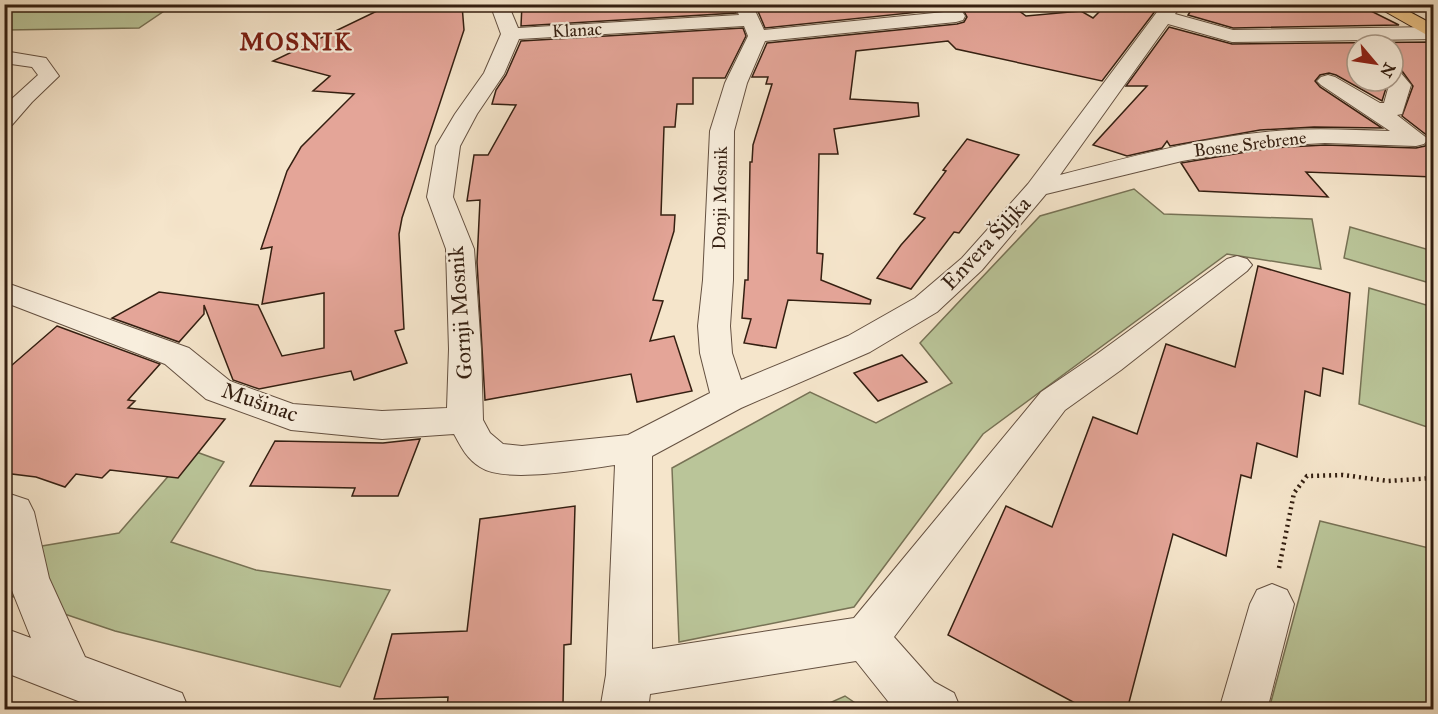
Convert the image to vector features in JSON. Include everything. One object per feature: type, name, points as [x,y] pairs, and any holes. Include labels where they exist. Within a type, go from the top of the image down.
[{"type":"main road","points":[[1381,4],[1434,33]]},
{"type":"main road","points":[[1397,4],[1434,24]]},
{"type":"street","points":[[499,4],[511,34]]},
{"type":"street","name":"Klanac","points":[[511,34],[751,20],[956,16],[946,4]]},
{"type":"street","points":[[1169,11],[1232,36],[1434,33]]},
{"type":"street","name":"Envera Šiljka","points":[[634,449],[729,399],[859,344],[926,305],[972,264],[1037,189],[1169,11]]},
{"type":"street","name":"Donji Mosnik","points":[[729,399],[716,353],[714,326],[718,280],[722,131],[751,20]]},
{"type":"street","name":"Gornji Mosnik","points":[[465,420],[465,349],[460,249],[440,197],[448,146],[466,114],[494,74],[511,34]]},
{"type":"street","points":[[1337,35],[1345,40]]},
{"type":"street","points":[[4,57],[39,62],[49,76],[24,97],[4,120]]},
{"type":"street","name":"Bosne Srebrene","points":[[1037,189],[1187,151],[1272,139],[1322,136],[1416,140],[1376,110],[1328,81]]},
{"type":"street","points":[[1376,110],[1394,109],[1398,93]]},
{"type":"street","points":[[465,420],[477,443],[494,458],[522,461],[634,449],[626,692],[866,638],[1053,401],[1109,362],[1237,265]]},
{"type":"street","name":"Mušinac","points":[[4,291],[177,357],[218,390],[291,417],[382,425],[465,420]]},
{"type":"street","points":[[4,508],[14,513],[28,578],[69,675]]},
{"type":"street","points":[[1243,710],[1272,604]]},
{"type":"street","points":[[866,638],[916,699],[937,710]]},
{"type":"street","points":[[4,650],[165,710]]},
{"type":"path","points":[[1272,604],[1294,493],[1307,476],[1343,475],[1388,481],[1434,478]]},
{"type":"green space","points":[[4,5],[173,5],[139,28],[5,30]]},
{"type":"green space","points":[[1134,189],[1164,214],[1312,219],[1321,269],[1227,254],[983,434],[854,607],[679,642],[672,468],[810,392],[876,423],[952,383],[920,343],[1040,216]]},
{"type":"green space","points":[[1350,227],[1433,251],[1433,284],[1344,258]]},
{"type":"green space","points":[[1369,288],[1433,307],[1433,429],[1359,404]]},
{"type":"green space","points":[[191,450],[224,462],[171,542],[256,570],[390,590],[340,687],[115,631],[5,594],[5,565],[30,548],[119,533]]},
{"type":"green space","points":[[1320,521],[1433,549],[1433,709],[1269,709]]},
{"type":"green space","points":[[845,696],[864,709],[816,709]]},
{"type":"building","points":[[522,4],[619,4],[619,7],[732,4],[736,13],[521,26]]},
{"type":"building","points":[[755,4],[935,4],[939,10],[765,28]]},
{"type":"building","points":[[960,4],[1010,4],[1026,16],[1081,11],[1093,18],[1107,4],[1132,4],[1156,10],[1102,81],[956,49],[948,41],[856,51],[850,99],[918,103],[919,116],[834,129],[838,154],[819,154],[817,253],[823,254],[821,280],[871,300],[870,304],[788,300],[776,348],[744,343],[751,319],[742,318],[745,280],[748,280],[750,162],[752,162],[753,145],[772,84],[766,84],[768,77],[752,77],[767,43],[957,24],[964,22],[967,17]]},
{"type":"building","points":[[1195,4],[1357,4],[1399,25],[1233,28],[1188,15]]},
{"type":"building","points":[[462,5],[464,30],[402,218],[399,234],[404,329],[395,331],[407,363],[354,380],[351,371],[259,389],[233,380],[204,305],[204,314],[179,342],[112,318],[159,292],[258,305],[282,356],[324,348],[324,293],[262,304],[272,247],[261,249],[287,171],[301,147],[354,94],[313,91],[330,76],[273,61],[379,10]]},
{"type":"building","points":[[1169,27],[1232,44],[1345,43],[1345,80],[1329,73],[1320,75],[1315,81],[1320,87],[1382,128],[1314,127],[1260,130],[1170,146],[1167,141],[1162,148],[1127,156],[1093,145],[1147,86],[1126,86]]},
{"type":"building","points":[[743,28],[746,36],[725,78],[693,78],[693,104],[677,104],[675,127],[664,127],[661,215],[675,215],[674,231],[653,300],[663,301],[650,341],[674,336],[692,391],[637,402],[631,374],[485,400],[477,262],[480,200],[467,201],[474,155],[488,155],[516,105],[492,104],[496,90],[506,75],[521,41]]},
{"type":"building","points":[[1405,42],[1434,42],[1434,177],[1306,172],[1328,197],[1199,191],[1181,163],[1270,148],[1325,145],[1416,148],[1425,146],[1430,140],[1429,137],[1402,116],[1413,86],[1405,75]]},
{"type":"building","points":[[1368,93],[1384,93],[1382,101]]},
{"type":"building","points":[[967,139],[1019,155],[959,233],[954,232],[911,289],[877,278],[901,245],[925,218],[914,214]]},
{"type":"building","points":[[1258,266],[1350,293],[1343,374],[1323,368],[1320,396],[1305,391],[1297,457],[1257,443],[1251,478],[1241,475],[1226,556],[1173,534],[1127,710],[1088,710],[948,635],[1006,506],[1052,527],[1093,417],[1137,434],[1166,344],[1235,367]]},
{"type":"building","points":[[57,326],[160,364],[128,400],[135,401],[128,408],[225,419],[178,478],[110,470],[102,478],[76,474],[65,487],[36,477],[4,473],[4,372]]},
{"type":"building","points":[[902,355],[927,382],[878,401],[854,373]]},
{"type":"building","points":[[420,439],[398,496],[352,496],[355,488],[250,486],[275,441],[383,443]]},
{"type":"building","points":[[575,506],[571,644],[564,645],[563,705],[526,710],[447,710],[448,697],[374,699],[392,634],[467,631],[480,519]]},
{"type":"district","name":"MOSNIK","points":[[296,42]]}]
